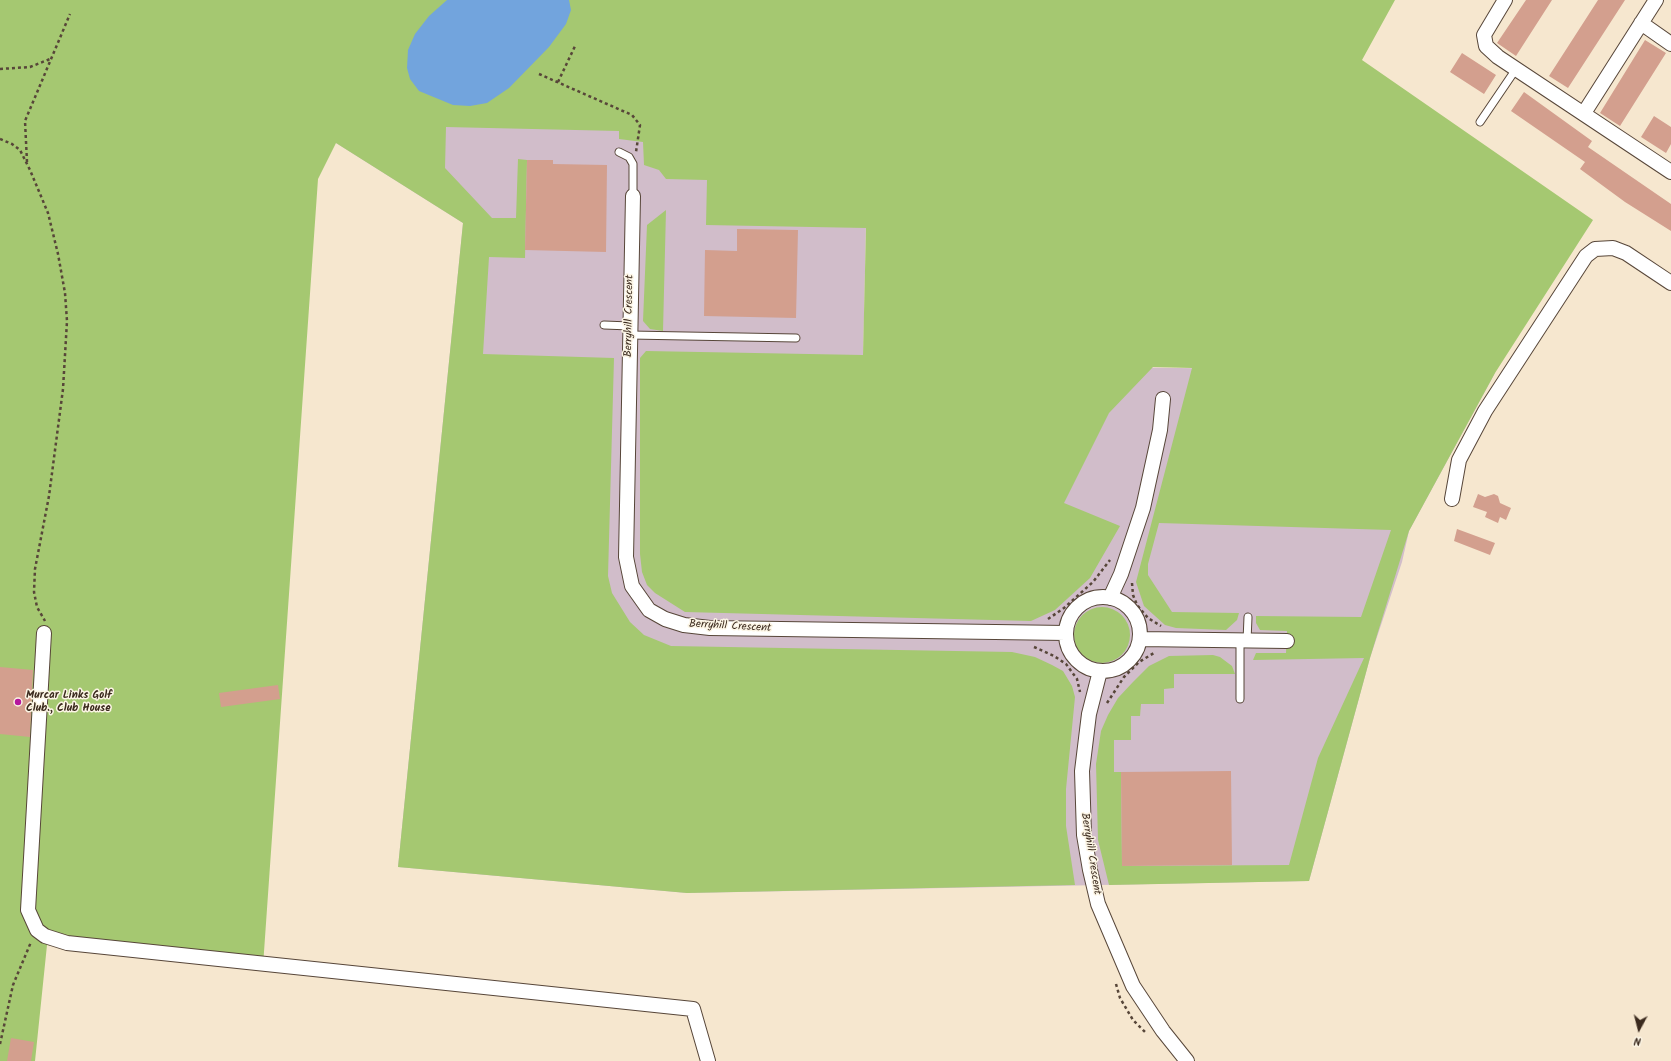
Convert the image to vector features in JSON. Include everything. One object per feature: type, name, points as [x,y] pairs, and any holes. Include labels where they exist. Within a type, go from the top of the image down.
[{"type":"street","points":[[1505,0],[1484,35],[1486,46],[1498,57],[1671,172]]},
{"type":"street","points":[[1584,113],[1656,0]]},
{"type":"street","points":[[1641,23],[1671,44]]},
{"type":"street","name":"Berryhill Crescent","points":[[633,196],[626,557],[632,586],[649,610],[666,619],[684,625],[710,628],[1066,633]]},
{"type":"street","points":[[1452,499],[1459,460],[1485,411],[1586,256],[1595,249],[1613,248],[1626,253],[1671,283]]},
{"type":"street","points":[[1110,598],[1121,574],[1143,508],[1160,430],[1163,399]]},
{"type":"street","points":[[1098,598],[1110,598],[1121,602],[1130,608],[1138,623],[1140,639],[1137,650],[1122,666],[1111,670],[1100,671],[1089,669],[1079,663],[1067,644],[1066,633],[1068,620],[1075,610],[1085,602],[1098,598]]},
{"type":"street","points":[[44,633],[28,910],[37,930],[45,936],[67,943],[693,1009],[708,1061]]},
{"type":"street","points":[[1140,639],[1287,641]]},
{"type":"street","name":"Berryhill Crescent","points":[[1100,671],[1089,714],[1082,771],[1084,835],[1093,884],[1100,911],[1132,986],[1163,1031],[1188,1061]]},
{"type":"lane","points":[[1480,122],[1516,69]]},
{"type":"lane","points":[[619,152],[628,157],[634,168],[633,196]]},
{"type":"lane","points":[[604,325],[630,330],[796,338]]},
{"type":"lane","points":[[1240,699],[1243,641],[1248,617]]},
{"type":"path","points":[[28,165],[25,121],[70,14]]},
{"type":"path","points":[[558,82],[576,44]]},
{"type":"path","points":[[0,70],[30,67],[50,59]]},
{"type":"path","points":[[539,74],[632,114],[640,125],[634,168]]},
{"type":"path","points":[[0,139],[12,144],[20,150],[28,165],[48,213],[66,293],[67,321],[60,418],[49,496],[35,569],[34,592],[37,607],[45,619],[44,633]]},
{"type":"path","points":[[1132,578],[1132,589],[1137,605],[1148,618],[1163,627]]},
{"type":"path","points":[[1105,706],[1124,677],[1139,662],[1157,652]]},
{"type":"path","points":[[0,1044],[13,985],[37,930]]},
{"type":"shaded area","points":[[410,0],[868,133],[863,363],[1495,373],[1409,531],[1402,562],[1370,658],[1309,881],[687,893],[398,867],[463,223],[336,143]]},
{"type":"green space","points":[[0,0],[1395,0],[1362,60],[1593,220],[1495,373],[1409,531],[1370,658],[1309,881],[1109,885],[1098,840],[1096,764],[1101,731],[1118,698],[1149,666],[1169,656],[1213,655],[1220,657],[1232,666],[1235,674],[1174,674],[1174,688],[1164,689],[1164,704],[1141,704],[1140,716],[1131,716],[1131,740],[1114,740],[1114,772],[1121,772],[1122,866],[1289,865],[1318,758],[1364,658],[1253,660],[1256,653],[1286,653],[1287,631],[1260,630],[1256,623],[1256,616],[1361,617],[1391,530],[1159,523],[1148,564],[1148,575],[1172,612],[1239,613],[1237,620],[1226,630],[1176,628],[1165,625],[1144,606],[1136,582],[1192,368],[1153,367],[1109,413],[1064,503],[1120,526],[1090,578],[1055,610],[1031,621],[685,612],[655,593],[647,585],[642,572],[640,554],[640,358],[646,351],[863,355],[866,228],[706,225],[707,180],[666,179],[659,170],[644,165],[643,142],[619,139],[619,131],[446,127],[445,168],[492,218],[516,218],[518,159],[527,160],[525,258],[489,257],[483,354],[614,358],[608,576],[612,593],[630,622],[644,635],[671,646],[1012,652],[1035,657],[1063,671],[1072,686],[1075,697],[1066,789],[1066,826],[1075,885],[687,893],[398,867],[463,223],[336,143],[318,179],[263,966],[47,945],[35,1061],[0,1061]]},
{"type":"green space","points":[[666,210],[663,331],[650,329],[643,321],[647,225]]},
{"type":"green space","points":[[1102,607],[1113,609],[1122,615],[1128,624],[1130,635],[1128,646],[1122,655],[1113,661],[1102,663],[1091,661],[1082,655],[1076,646],[1074,635],[1076,624],[1082,615],[1091,609]]},
{"type":"water","points":[[447,0],[569,0],[571,10],[566,24],[549,47],[509,88],[487,103],[470,106],[453,105],[419,91],[410,79],[407,68],[408,50],[415,34],[429,16]]},
{"type":"building","points":[[1526,0],[1552,0],[1516,56],[1497,43]]},
{"type":"building","points":[[1598,0],[1625,0],[1568,88],[1549,76]]},
{"type":"building","points":[[1645,40],[1666,53],[1620,126],[1600,113]]},
{"type":"building","points":[[1462,53],[1496,75],[1484,94],[1450,72]]},
{"type":"building","points":[[1524,92],[1592,141],[1588,147],[1671,204],[1671,231],[1625,202],[1580,169],[1585,162],[1511,111]]},
{"type":"building","points":[[1654,116],[1671,127],[1671,144],[1666,153],[1641,137]]},
{"type":"building","points":[[527,160],[553,160],[553,164],[607,165],[606,252],[525,250]]},
{"type":"building","points":[[737,229],[798,230],[796,318],[704,316],[705,250],[737,251]]},
{"type":"building","points":[[1478,494],[1485,497],[1494,494],[1498,496],[1500,503],[1511,508],[1506,520],[1500,517],[1498,523],[1485,517],[1487,512],[1473,507]]},
{"type":"building","points":[[1457,529],[1495,543],[1490,555],[1454,541]]},
{"type":"building","name":"Murcar Links Golf Club., Club House","points":[[0,667],[33,670],[30,737],[0,734]]},
{"type":"building","points":[[278,685],[280,699],[221,707],[219,693]]},
{"type":"building","points":[[1231,771],[1232,865],[1122,866],[1121,772]]},
{"type":"building","points":[[11,1038],[34,1042],[31,1061],[7,1061]]},
{"type":"place","name":"Murcar Links Golf Club., Club House","points":[[18,702]]}]
